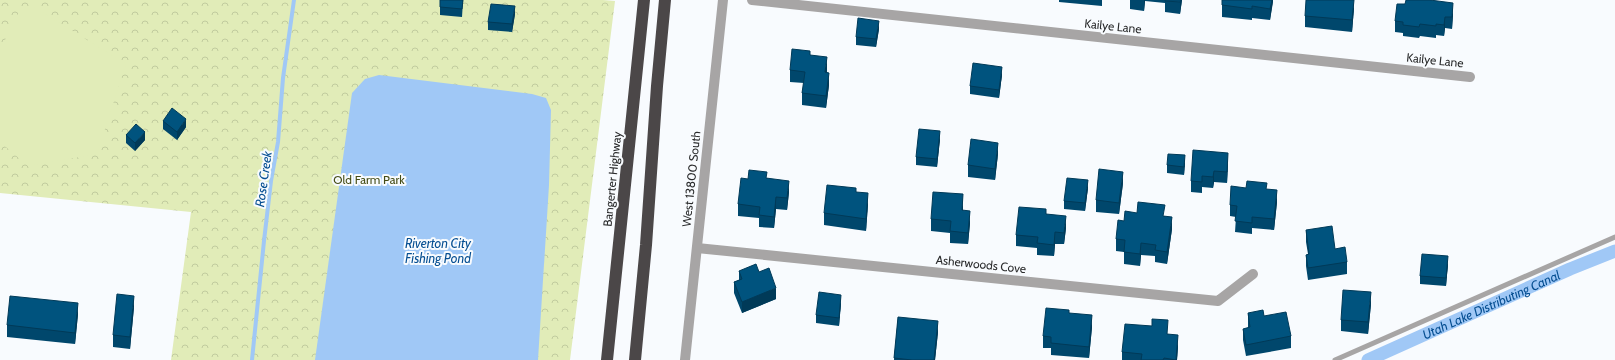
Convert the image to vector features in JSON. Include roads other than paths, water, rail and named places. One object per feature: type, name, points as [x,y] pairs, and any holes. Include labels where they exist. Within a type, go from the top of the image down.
[{"type":"highway","name":"Bangerter Highway","points":[[607,360],[644,0]]},
{"type":"highway","points":[[635,360],[646,245],[657,86],[666,0]]},
{"type":"street","name":"West 13800 South","points":[[685,360],[722,0]]},
{"type":"street","name":"Kailye Lane","points":[[752,0],[1470,77]]},
{"type":"street","name":"Asherwoods Cove","points":[[697,248],[1218,301],[1253,274]]},
{"type":"lane","points":[[1335,360],[1615,237]]},
{"type":"water","name":"Riverton City Fishing Pond","points":[[379,75],[532,94],[546,98],[551,110],[549,185],[538,360],[315,360],[352,93],[365,79]]},
{"type":"waterway","name":"Rose Creek","points":[[252,360],[271,181],[278,142],[283,78],[294,0]]},
{"type":"waterway","name":"Utah Lake Distributing Canal","points":[[1368,360],[1570,269],[1615,251]]},
{"type":"park label","name":"Old Farm Park","points":[[369,179]]}]
